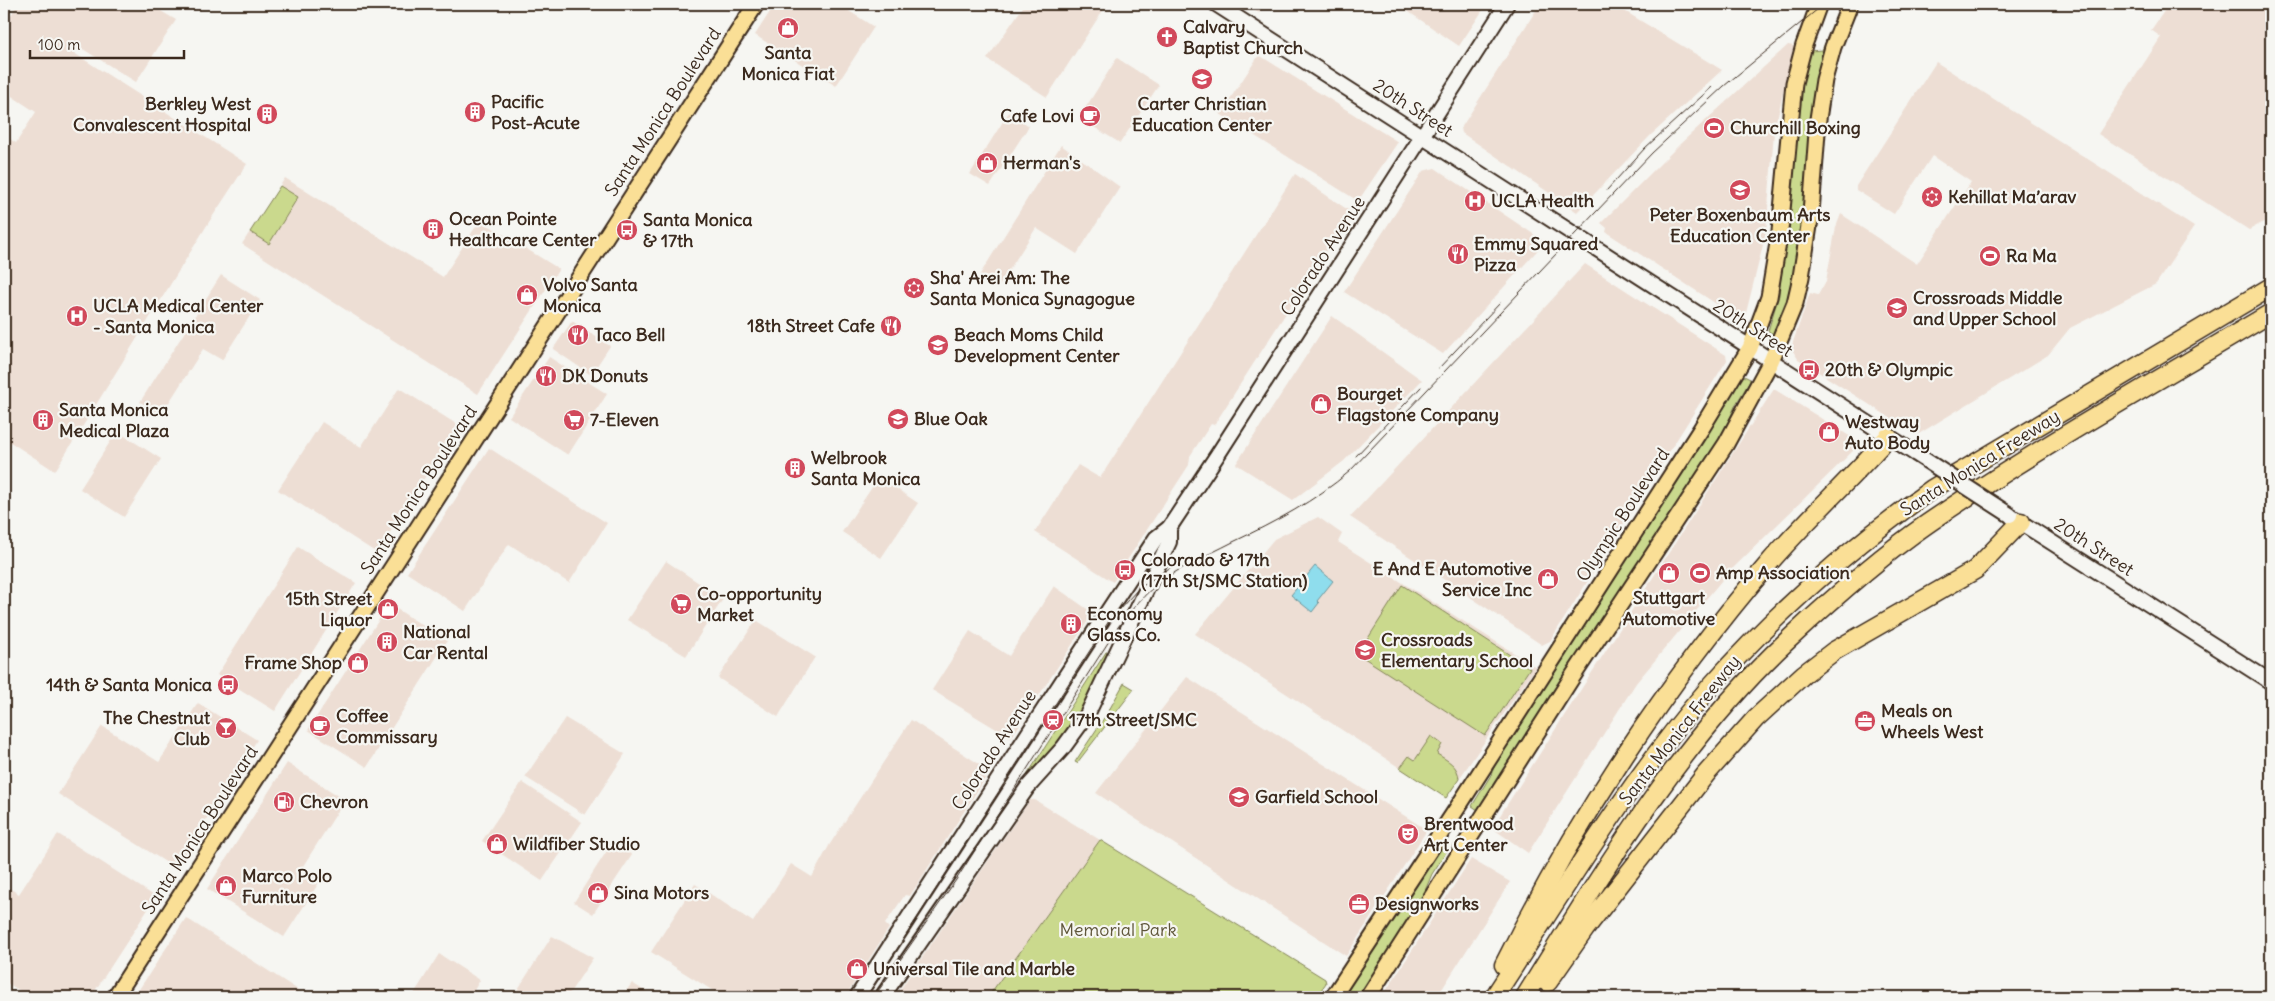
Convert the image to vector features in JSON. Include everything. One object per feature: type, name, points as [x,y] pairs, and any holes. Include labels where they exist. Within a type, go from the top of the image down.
[{"type":"highway","name":"Santa Monica Freeway","points":[[1494,997],[1645,769],[1715,682],[1806,589],[1885,523],[1932,489],[2271,287]]},
{"type":"highway","name":"Santa Monica Freeway","points":[[1525,997],[1631,830],[1682,761],[1736,694],[1787,641],[1844,590],[1925,525],[1999,477],[2271,313]]},
{"type":"highway","points":[[1488,997],[1517,939],[1590,812],[1669,689],[1770,562],[1888,437]]},
{"type":"highway","points":[[1538,997],[1585,929],[1706,774],[1756,718],[1804,674],[1834,651],[1975,570],[2015,519]]},
{"type":"main road","name":"Santa Monica Boulevard","points":[[115,997],[756,4]]},
{"type":"main road","name":"20th Street","points":[[1216,4],[2271,682]]},
{"type":"main road","name":"Colorado Avenue","points":[[857,997],[1156,538],[1169,528],[1423,137],[1507,4]]},
{"type":"main road","name":"Olympic Boulevard","points":[[1333,997],[1456,810],[1701,429],[1750,348],[1769,297],[1780,231],[1794,83],[1818,4]]},
{"type":"main road","points":[[1368,997],[1571,678],[1726,444],[1771,361],[1795,303],[1801,277],[1811,213],[1818,119],[1824,80],[1833,47],[1850,4]]},
{"type":"main road","name":"Colorado Avenue","points":[[882,997],[1022,796],[1063,748],[1087,715],[1169,542],[1169,528]]},
{"type":"shaded area","name":"UCLA Medical Center - Santa Monica","points":[[18,4],[149,4],[176,20],[136,82],[78,46],[74,53],[247,164],[55,471],[4,438],[4,135],[16,143],[36,112],[4,91],[4,26]]},
{"type":"shaded area","points":[[775,4],[838,4],[874,27],[836,86],[755,35]]},
{"type":"shaded area","points":[[1025,4],[1107,4],[1047,97],[987,59]]},
{"type":"shaded area","points":[[1243,4],[1265,4],[1259,13]]},
{"type":"shaded area","points":[[1397,4],[1487,4],[1459,46]]},
{"type":"shaded area","points":[[1540,4],[1613,4],[1722,70],[1650,136],[1577,212],[1462,133],[1461,128]]},
{"type":"shaded area","points":[[2169,4],[2271,4],[2271,218],[2249,230],[2098,134],[2161,37],[2151,30]]},
{"type":"shaded area","points":[[1788,45],[1794,46],[1774,132],[1766,233],[1746,313],[1741,320],[1606,232],[1607,228],[1601,223],[1680,144]]},
{"type":"shaded area","points":[[1259,55],[1398,142],[1358,201],[1220,114]]},
{"type":"shaded area","points":[[1117,58],[1159,85],[1120,143],[1079,118]]},
{"type":"shaded area","points":[[1936,62],[2194,227],[2156,284],[2070,328],[2048,355],[1917,435],[1798,359],[1791,348],[1810,293],[1818,295],[1826,281],[1836,227],[1841,214],[1917,264],[1971,182],[1932,156],[1894,214],[1856,190],[1856,186]]},
{"type":"shaded area","points":[[1009,112],[1029,126],[990,186],[970,174]]},
{"type":"shaded area","points":[[1061,145],[1120,187],[1077,254],[1036,228],[997,289],[979,276]]},
{"type":"shaded area","points":[[1435,168],[1545,242],[1443,354],[1344,292],[1423,171]]},
{"type":"shaded area","points":[[1295,174],[1351,212],[1214,425],[1211,424],[1190,456],[1189,465],[1113,582],[1035,532],[1078,465],[1100,478]]},
{"type":"shaded area","points":[[285,178],[443,277],[480,220],[559,269],[478,394],[242,244]]},
{"type":"shaded area","points":[[1585,264],[1726,355],[1727,360],[1550,641],[1542,645],[1350,517]]},
{"type":"shaded area","points":[[221,275],[260,300],[222,360],[203,349],[161,415],[140,402]]},
{"type":"shaded area","points":[[1332,316],[1422,380],[1344,461],[1293,500],[1236,464]]},
{"type":"shaded area","points":[[572,321],[610,346],[591,375],[553,349]]},
{"type":"shaded area","points":[[549,357],[607,394],[568,455],[509,417]]},
{"type":"shaded area","points":[[399,388],[458,425],[377,553],[278,490],[322,422],[361,447]]},
{"type":"shaded area","points":[[1774,389],[1859,442],[1858,446],[1727,574],[1636,683],[1528,853],[1492,828]]},
{"type":"shaded area","points":[[117,431],[161,459],[124,517],[80,489]]},
{"type":"shaded area","points":[[489,448],[607,523],[569,583],[509,544],[465,611],[407,573]]},
{"type":"shaded area","points":[[879,477],[918,503],[881,558],[842,532]]},
{"type":"shaded area","name":"Crossroads Elementary School","points":[[1318,517],[1342,534],[1338,542],[1536,667],[1446,798],[1195,634],[1274,539]]},
{"type":"shaded area","points":[[298,547],[356,583],[275,711],[217,675]]},
{"type":"shaded area","points":[[666,561],[723,599],[686,656],[627,620]]},
{"type":"shaded area","points":[[1054,586],[1093,613],[1011,738],[932,690],[970,631],[1009,656]]},
{"type":"shaded area","points":[[389,604],[447,641],[367,767],[308,730]]},
{"type":"shaded area","points":[[756,620],[815,657],[778,717],[718,678]]},
{"type":"shaded area","name":"Garfield School","points":[[1187,677],[1427,830],[1346,956],[1096,793]]},
{"type":"shaded area","points":[[198,703],[257,740],[175,868],[58,794],[102,726],[159,762]]},
{"type":"shaded area","points":[[565,718],[625,754],[585,815],[525,777]]},
{"type":"shaded area","points":[[911,720],[990,771],[910,896],[905,895],[885,924],[889,928],[845,997],[723,997],[651,952],[695,884],[753,922],[791,864],[812,877],[830,844]]},
{"type":"shaded area","points":[[287,763],[345,800],[303,866],[322,878],[284,937],[207,889]]},
{"type":"shaded area","points":[[522,782],[582,822],[542,881],[482,841]]},
{"type":"shaded area","points":[[1030,800],[1035,800],[1100,840],[988,997],[895,997]]},
{"type":"shaded area","points":[[58,834],[156,897],[91,997],[30,997],[4,981],[4,885],[19,894]]},
{"type":"shaded area","points":[[612,843],[632,855],[593,914],[574,902]]},
{"type":"shaded area","points":[[1471,859],[1510,882],[1437,997],[1382,997]]},
{"type":"shaded area","points":[[186,918],[309,997],[134,997]]},
{"type":"shaded area","points":[[552,936],[593,958],[567,997],[513,997]]},
{"type":"shaded area","points":[[439,954],[480,980],[470,997],[412,997]]},
{"type":"shaded area","points":[[632,983],[654,997],[622,997]]},
{"type":"green space","points":[[1830,32],[1832,33],[1793,285],[1775,335],[1768,331],[1779,295],[1801,84],[1810,51],[1822,50]]},
{"type":"green space","points":[[280,186],[298,197],[269,244],[250,232]]},
{"type":"green space","points":[[1742,375],[1750,379],[1750,381],[1736,404],[1724,432],[1499,781],[1478,810],[1472,806],[1491,775],[1501,749]]},
{"type":"green space","points":[[1402,585],[1530,668],[1485,736],[1358,654]]},
{"type":"green space","points":[[1106,652],[1108,652],[1080,715],[1067,734],[1022,783]]},
{"type":"green space","points":[[1124,683],[1134,689],[1077,763],[1075,762],[1108,712]]},
{"type":"green space","points":[[1431,736],[1442,744],[1437,754],[1452,764],[1458,774],[1459,779],[1446,798],[1400,768],[1409,756],[1415,760]]},
{"type":"green space","name":"Memorial Park","points":[[1100,840],[1325,979],[1326,983],[1316,997],[988,997]]},
{"type":"green space","points":[[1441,846],[1447,851],[1432,874],[1419,905],[1359,997],[1341,997]]},
{"type":"water","points":[[1315,566],[1333,581],[1317,601],[1319,603],[1312,612],[1291,595]]},
{"type":"tram line","points":[[874,997],[956,880],[1118,627],[1144,596],[1163,580],[1182,568],[1294,510],[1323,492],[1350,471],[1652,153],[1724,86],[1824,4]]},
{"type":"tram line","points":[[1607,190],[1645,148],[1712,87]]},
{"type":"tram line","points":[[1439,368],[1500,303]]},
{"type":"tram line","points":[[1356,456],[1421,387]]},
{"type":"tram line","points":[[866,997],[1109,621],[1138,589],[1183,559]]},
{"type":"place","name":"Santa Monica Fiat","points":[[788,28]]},
{"type":"place","name":"Calvary Baptist Church","points":[[1167,37]]},
{"type":"place","name":"Carter Christian Education Center","points":[[1202,79]]},
{"type":"place","name":"Pacific Post-Acute","points":[[475,112]]},
{"type":"place","name":"Berkley West Convalescent Hospital","points":[[267,114]]},
{"type":"place","name":"Cafe Lovi","points":[[1090,116]]},
{"type":"place","name":"Churchill Boxing","points":[[1714,128]]},
{"type":"place","name":"Herman's","points":[[987,163]]},
{"type":"place","name":"Peter Boxenbaum Arts Education Center","points":[[1740,190]]},
{"type":"place","name":"Kehillat Ma’arav","points":[[1932,197]]},
{"type":"place","name":"UCLA Health","points":[[1475,201]]},
{"type":"place","name":"Ocean Pointe Healthcare Center","points":[[433,229]]},
{"type":"place","name":"Santa Monica & 17th","points":[[627,230]]},
{"type":"place","name":"Emmy Squared Pizza","points":[[1458,254]]},
{"type":"place","name":"Ra Ma","points":[[1990,256]]},
{"type":"place","name":"Sha' Arei Am: The Santa Monica Synagogue","points":[[914,288]]},
{"type":"place","name":"Volvo Santa Monica","points":[[527,295]]},
{"type":"place","name":"Crossroads Middle and Upper School","points":[[1897,308]]},
{"type":"place","name":"UCLA Medical Center - Santa Monica","points":[[77,316]]},
{"type":"place","name":"18th Street Cafe","points":[[891,326]]},
{"type":"place","name":"Taco Bell","points":[[578,335]]},
{"type":"place","name":"Beach Moms Child Development Center","points":[[938,345]]},
{"type":"place","name":"20th & Olympic","points":[[1809,370]]},
{"type":"place","name":"DK Donuts","points":[[546,376]]},
{"type":"place","name":"Bourget Flagstone Company","points":[[1321,404]]},
{"type":"place","name":"Blue Oak","points":[[898,419]]},
{"type":"place","name":"Santa Monica Medical Plaza","points":[[43,420]]},
{"type":"place","name":"7-Eleven","points":[[574,420]]},
{"type":"place","name":"Westway Auto Body","points":[[1829,432]]},
{"type":"place","name":"Welbrook Santa Monica","points":[[795,468]]},
{"type":"place","name":"Colorado & 17th (17th St/SMC Station)","points":[[1125,570]]},
{"type":"place","name":"Stuttgart Automotive","points":[[1669,573]]},
{"type":"place","name":"Amp Association","points":[[1700,573]]},
{"type":"place","name":"E And E Automotive Service Inc","points":[[1548,579]]},
{"type":"place","name":"Co-opportunity Market","points":[[681,604]]},
{"type":"place","name":"15th Street Liquor","points":[[388,609]]},
{"type":"place","name":"Economy Glass Co.","points":[[1071,624]]},
{"type":"place","name":"National Car Rental","points":[[387,642]]},
{"type":"place","name":"Crossroads Elementary School","points":[[1365,650]]},
{"type":"place","name":"Frame Shop","points":[[358,663]]},
{"type":"place","name":"14th & Santa Monica","points":[[228,685]]},
{"type":"place","name":"17th Street/SMC","points":[[1053,720]]},
{"type":"place","name":"Meals on Wheels West","points":[[1865,721]]},
{"type":"place","name":"Coffee Commissary","points":[[320,726]]},
{"type":"place","name":"The Chestnut Club","points":[[226,728]]},
{"type":"place","name":"Garfield School","points":[[1239,797]]},
{"type":"place","name":"Chevron","points":[[284,802]]},
{"type":"place","name":"Brentwood Art Center","points":[[1408,834]]},
{"type":"place","name":"Wildfiber Studio","points":[[497,844]]},
{"type":"place","name":"Marco Polo Furniture","points":[[226,886]]},
{"type":"place","name":"Sina Motors","points":[[598,893]]},
{"type":"place","name":"Designworks","points":[[1359,904]]},
{"type":"place","name":"Universal Tile and Marble","points":[[857,969]]}]
